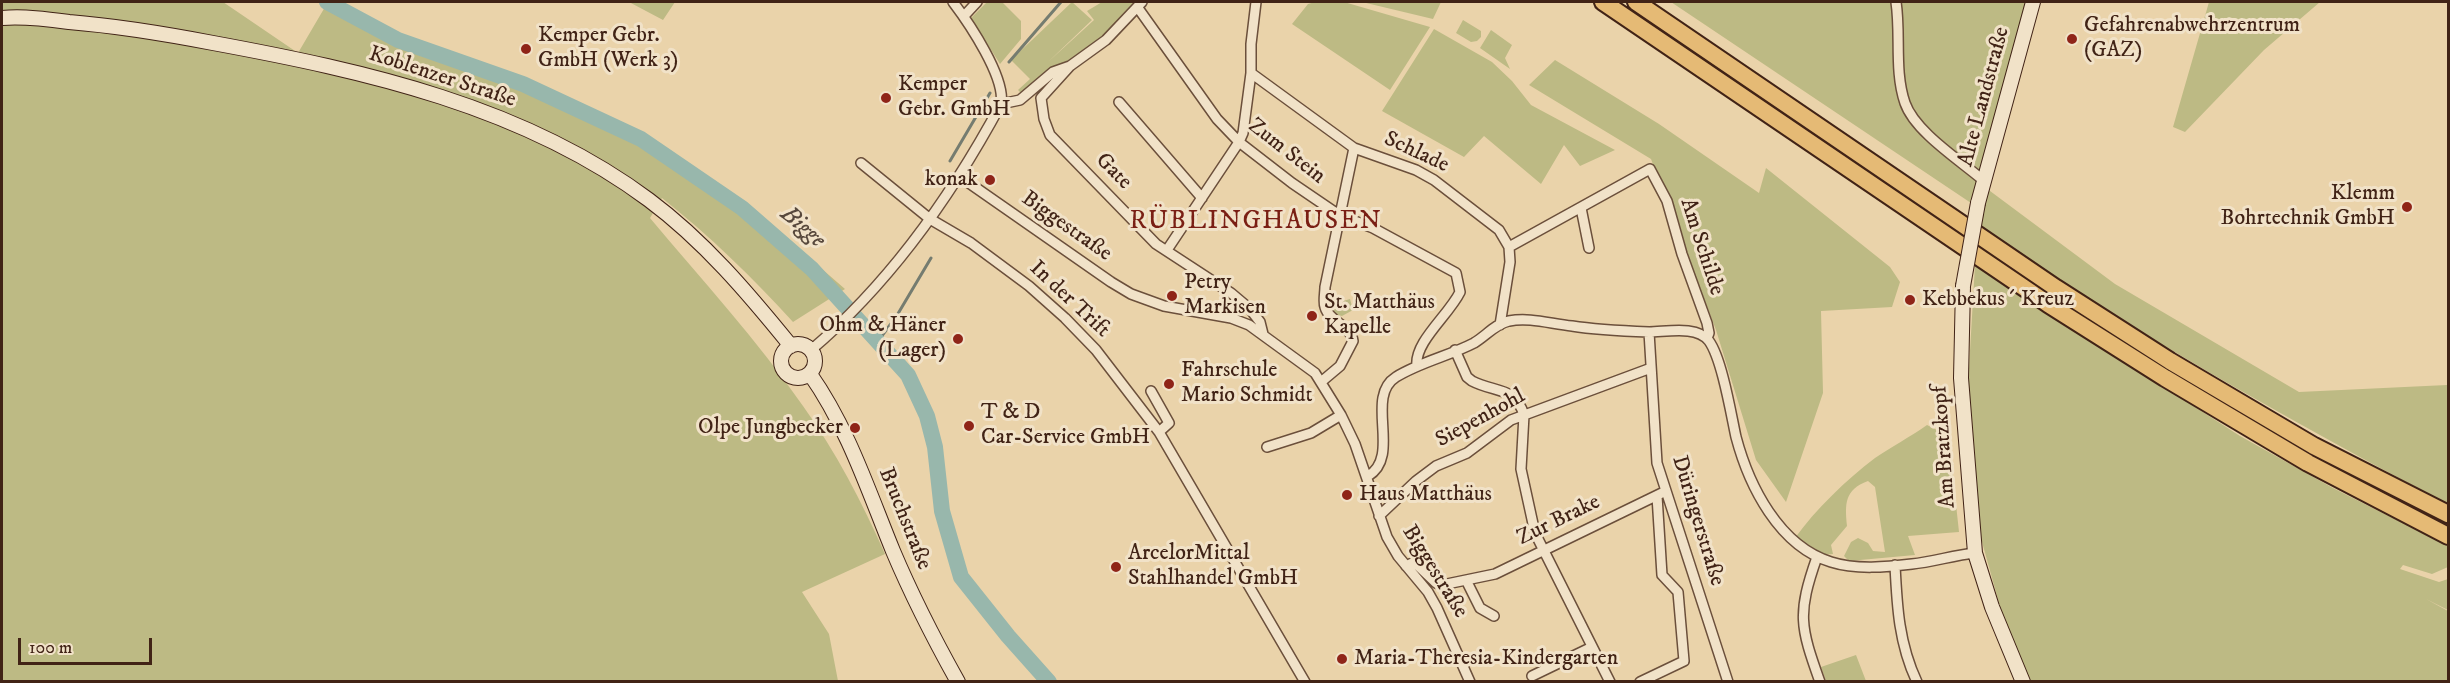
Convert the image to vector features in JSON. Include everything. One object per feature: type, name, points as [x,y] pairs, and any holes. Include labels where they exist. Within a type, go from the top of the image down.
[{"type":"highway","points":[[1604,2],[2048,304],[2155,372],[2308,463],[2448,536]]},
{"type":"highway","points":[[1636,2],[2056,288],[2170,361],[2314,446],[2448,514]]},
{"type":"main road","name":"Alte Landstraße","points":[[1978,203],[2033,2]]},
{"type":"main road","name":"Koblenzer Straße","points":[[2,18],[101,25],[264,52],[354,72],[518,125],[575,152],[650,201],[701,244],[735,278],[791,346]]},
{"type":"main road","name":"Am Bratzkopf","points":[[1978,203],[1963,286],[1961,378],[1975,553],[1992,607],[2023,681]]},
{"type":"main road","points":[[802,345],[811,350],[815,362],[810,374],[796,378],[786,372],[782,362],[783,356],[791,346],[802,345]]},
{"type":"main road","name":"Bruchstraße","points":[[810,374],[849,440],[893,550],[929,631],[958,681]]},
{"type":"street","points":[[811,350],[838,327],[867,297],[930,219],[959,176],[1001,104],[1001,89],[964,16],[953,2]]},
{"type":"street","points":[[964,16],[977,2]]},
{"type":"street","points":[[1167,250],[1243,133],[1251,73],[1251,45],[1256,2]]},
{"type":"street","points":[[1896,2],[1900,74],[1906,105],[1921,128],[1984,181]]},
{"type":"street","points":[[1001,104],[1020,100],[1053,72],[1070,66],[1106,40],[1140,5]]},
{"type":"street","name":"Zum Stein","points":[[1140,5],[1217,118],[1239,142],[1292,183],[1339,215],[1373,228],[1456,273],[1461,285],[1460,292],[1446,315],[1422,344],[1417,356],[1417,366]]},
{"type":"street","name":"Gate","points":[[1070,66],[1041,98],[1044,119],[1050,135],[1156,244],[1231,293],[1250,309],[1260,322],[1263,334]]},
{"type":"street","name":"Schlade","points":[[1251,73],[1354,148],[1416,170],[1434,180],[1488,220],[1499,230],[1509,247]]},
{"type":"street","points":[[1119,102],[1202,198]]},
{"type":"street","points":[[1321,382],[1340,366],[1353,341],[1349,332],[1331,317],[1324,307],[1325,287],[1354,148]]},
{"type":"street","name":"In der Trift","points":[[861,163],[930,219],[971,243],[1000,264],[1065,318],[1096,350],[1159,432],[1305,681]]},
{"type":"street","name":"Am Schilde","points":[[1581,208],[1650,169],[1667,201],[1682,254],[1707,323],[1709,333],[1707,338],[1714,350],[1732,412],[1737,440],[1753,482],[1767,509],[1787,534],[1817,556],[1847,566],[1895,566],[1975,553]]},
{"type":"street","name":"Biggestraße","points":[[959,176],[1131,294],[1164,306],[1231,318],[1263,334],[1315,373],[1341,416],[1368,476],[1387,537],[1406,566],[1428,591],[1470,681]]},
{"type":"street","points":[[1500,325],[1509,277],[1509,247],[1581,208],[1588,248]]},
{"type":"street","points":[[1368,476],[1380,466],[1383,457],[1382,420],[1386,391],[1392,379],[1417,366],[1474,343],[1507,321],[1527,320],[1599,329],[1649,332],[1692,332],[1707,338]]},
{"type":"street","name":"Düringerstraße","points":[[1640,681],[1684,661],[1678,592],[1662,575],[1662,494],[1657,463],[1655,399],[1649,332]]},
{"type":"street","points":[[1455,350],[1467,377],[1478,384],[1514,396],[1524,415],[1521,469],[1535,533],[1610,681]]},
{"type":"street","name":"Siepenhohl","points":[[1379,516],[1416,481],[1436,466],[1467,453],[1501,426],[1524,415],[1651,368]]},
{"type":"street","points":[[1151,391],[1169,423],[1159,432]]},
{"type":"street","points":[[1267,447],[1311,433],[1341,416]]},
{"type":"street","name":"Düringerstraße","points":[[1662,494],[1728,681]]},
{"type":"street","name":"Zur Brake","points":[[1406,566],[1414,562],[1438,584],[1467,582],[1495,574],[1662,494]]},
{"type":"street","points":[[1817,556],[1806,586],[1803,624],[1804,636],[1820,681]]},
{"type":"street","points":[[1895,566],[1900,635],[1907,662],[1917,681]]},
{"type":"street","points":[[1467,582],[1480,608],[1494,616]]},
{"type":"street","points":[[1532,676],[1592,647]]},
{"type":"shaded area","points":[[2,2],[223,2],[298,53],[325,7],[653,139],[753,209],[845,289],[793,322],[730,257],[662,198],[650,218],[748,334],[803,406],[848,478],[885,554],[802,592],[829,634],[838,681],[2,681]]},
{"type":"shaded area","points":[[629,2],[675,2],[663,20]]},
{"type":"shaded area","points":[[987,2],[1002,2],[1021,21],[1021,39],[1000,64],[971,18]]},
{"type":"shaded area","points":[[1072,2],[1092,20],[1048,62],[1094,20],[1087,11],[1102,2],[1138,2],[1107,40],[1067,70],[1024,96],[1018,90],[1030,79],[1011,60]]},
{"type":"shaded area","points":[[1344,2],[1430,27],[1390,90],[1292,24],[1308,4]]},
{"type":"shaded area","points":[[1362,2],[1441,2],[1433,19]]},
{"type":"shaded area","points":[[1671,2],[2028,2],[1981,175],[1923,126],[1908,104],[1898,48],[1895,49],[1896,77],[1907,109],[1928,136],[1979,182],[1971,203]]},
{"type":"shaded area","points":[[2209,2],[2320,2],[2264,50],[2185,132],[2173,127]]},
{"type":"shaded area","points":[[1463,20],[1481,31],[1481,37],[1477,41],[1471,42],[1456,33]]},
{"type":"shaded area","points":[[1434,29],[1492,62],[1512,81],[1531,105],[1615,150],[1580,166],[1564,145],[1541,184],[1484,136],[1464,157],[1382,111]]},
{"type":"shaded area","points":[[1491,30],[1512,45],[1505,58],[1510,69],[1480,48]]},
{"type":"shaded area","points":[[1555,60],[1659,124],[1759,193],[1766,168],[1890,267],[1900,282],[1892,307],[1821,311],[1823,393],[1786,502],[1756,460],[1716,330],[1651,159],[1529,85]]},
{"type":"shaded area","points":[[1986,188],[2115,284],[2299,392],[2447,385],[2448,504],[2209,372],[2092,301],[1978,226]]},
{"type":"shaded area","points":[[1975,265],[2240,436],[2333,488],[2448,546],[2448,567],[2432,574],[2403,565],[2400,569],[2439,582],[2448,579],[2448,610],[2426,599],[2448,611],[2448,681],[2029,681],[2007,632],[1979,531],[1968,385]]},
{"type":"shaded area","points":[[1350,299],[1353,310],[1342,316],[1334,314],[1329,305]]},
{"type":"shaded area","points":[[1927,425],[1939,431],[1949,440],[1959,532],[1908,536],[1915,555],[1849,561],[1844,556],[1851,542],[1858,538],[1868,543],[1873,551],[1885,552],[1875,487],[1868,481],[1850,493],[1846,504],[1847,526],[1831,545],[1833,554],[1820,555],[1795,538],[1832,495],[1853,476],[1875,458]]},
{"type":"shaded area","points":[[1856,655],[1866,681],[1826,681],[1821,667]]},
{"type":"waterway","name":"Bigge","points":[[327,2],[398,40],[523,84],[641,139],[742,208],[812,269],[908,375],[927,416],[935,447],[942,511],[961,577],[1008,636],[1049,682]]},
{"type":"waterway","points":[[1009,62],[1061,2]]},
{"type":"waterway","points":[[950,161],[990,93]]},
{"type":"waterway","points":[[878,341],[896,317],[931,258]]},
{"type":"place","name":"Gefahrenabwehrzentrum (GAZ)","points":[[2072,39]]},
{"type":"place","name":"Kemper Gebr. GmbH (Werk 3)","points":[[526,49]]},
{"type":"place","name":"Kemper Gebr. GmbH","points":[[886,98]]},
{"type":"place","name":"konak","points":[[990,180]]},
{"type":"place","name":"Klemm Bohrtechnik GmbH","points":[[2407,207]]},
{"type":"place","name":"Petry Markisen","points":[[1172,296]]},
{"type":"place","name":"Kebbekus´ Kreuz","points":[[1910,300]]},
{"type":"place","name":"St. Matthäus Kapelle","points":[[1312,316]]},
{"type":"place","name":"Ohm & Häner (Lager)","points":[[958,339]]},
{"type":"place","name":"Fahrschule Mario Schmidt","points":[[1169,384]]},
{"type":"place","name":"T & D Car-Service GmbH","points":[[969,426]]},
{"type":"place","name":"Olpe Jungbecker","points":[[855,428]]},
{"type":"place","name":"Haus Matthäus","points":[[1347,495]]},
{"type":"place","name":"ArcelorMittal Stahlhandel GmbH","points":[[1116,567]]},
{"type":"place","name":"Maria-Theresia-Kindergarten","points":[[1342,659]]},
{"type":"district","name":"RÜBLINGHAUSEN","points":[[1256,223]]}]
